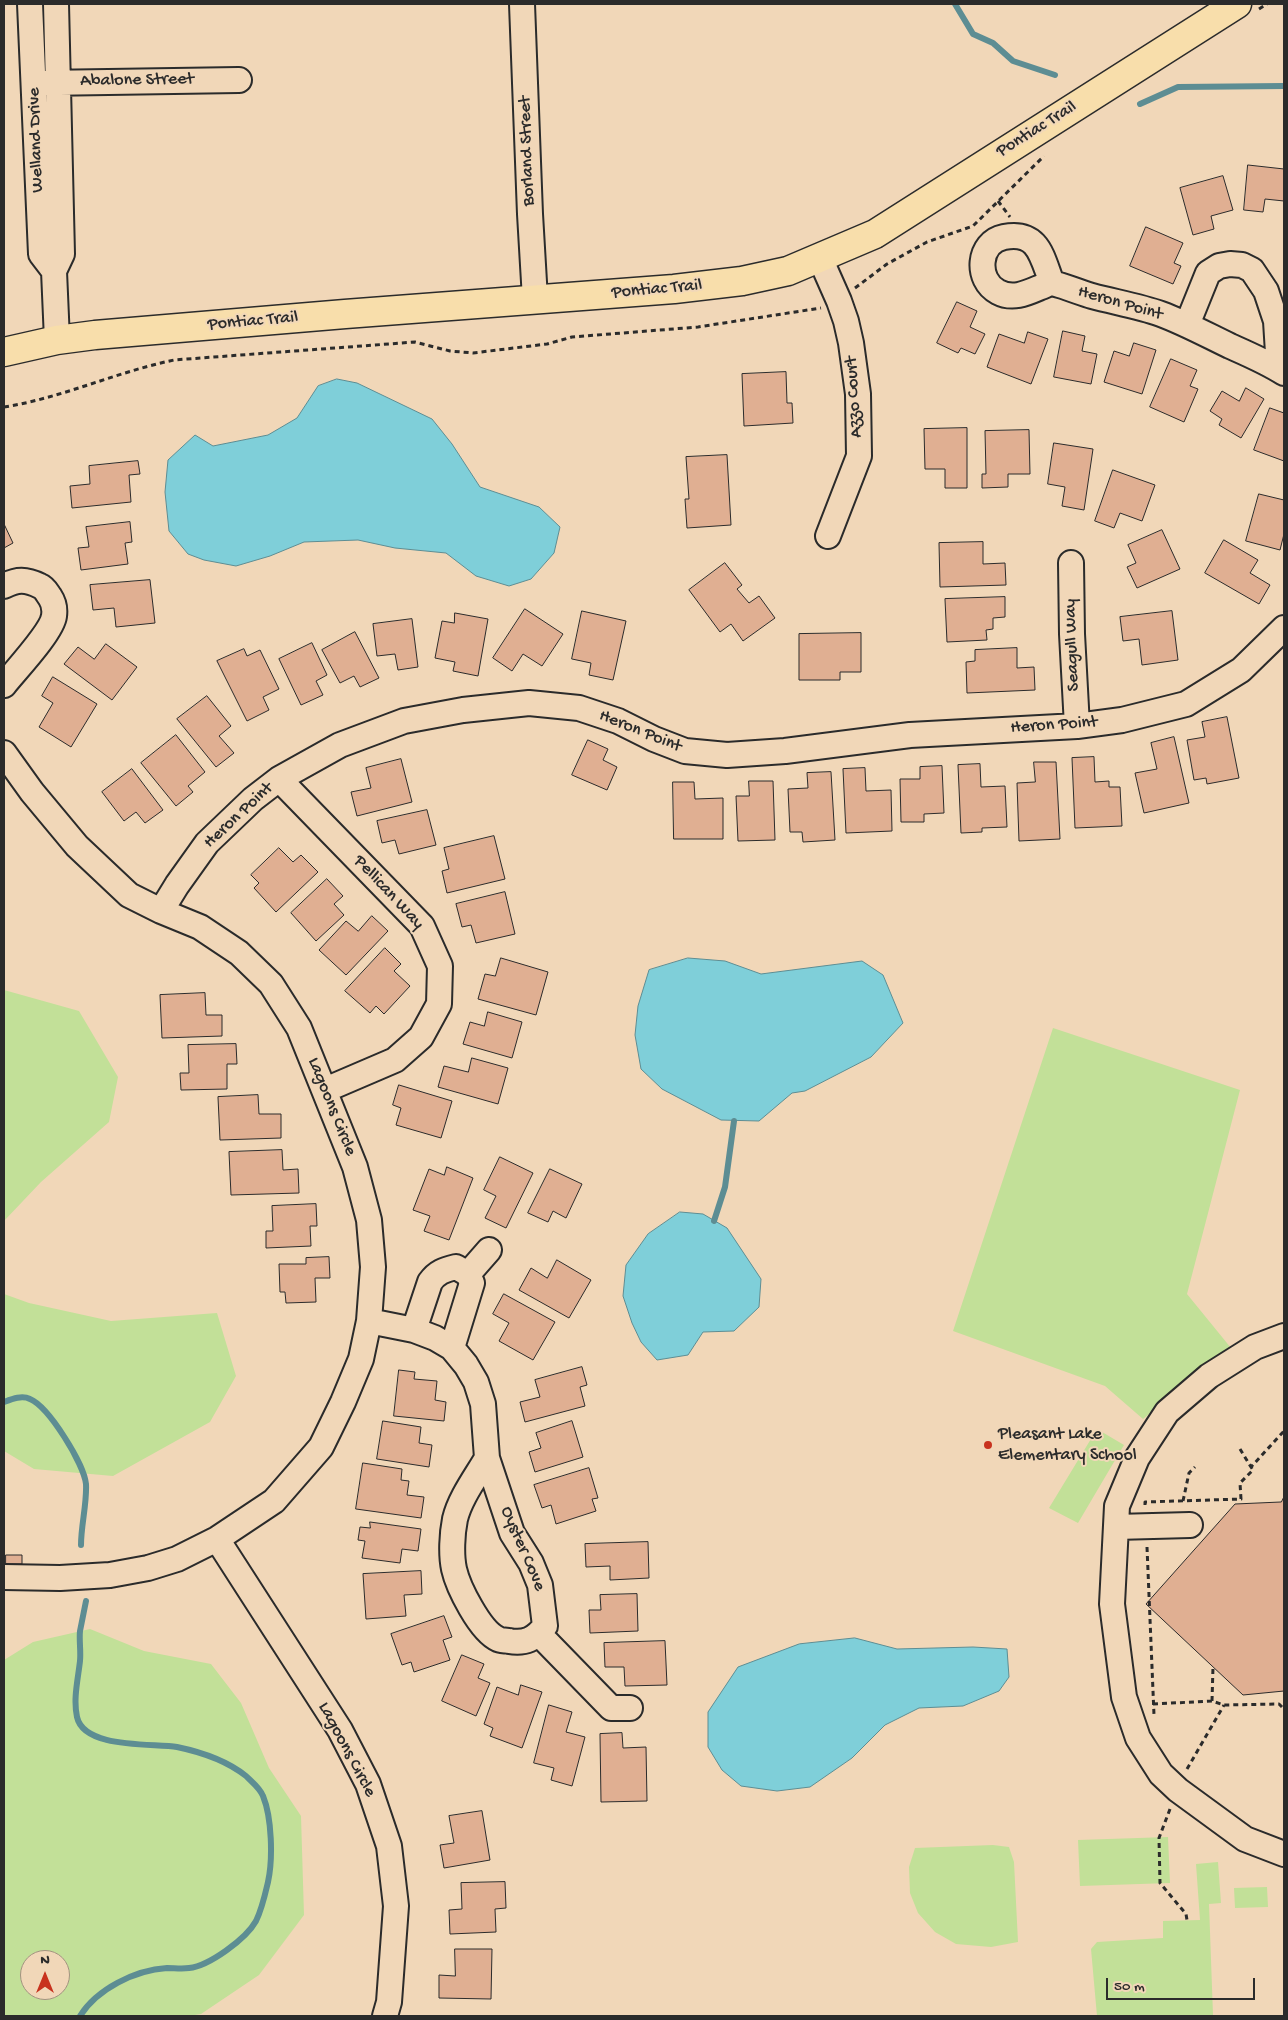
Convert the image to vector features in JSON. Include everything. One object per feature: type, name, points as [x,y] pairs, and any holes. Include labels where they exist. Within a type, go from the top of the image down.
[{"type":"main road","name":"Pontiac Trail","points":[[4,352],[57,340],[674,289],[742,281],[788,271],[875,234],[1237,4]]},
{"type":"street","name":"Welland Drive","points":[[30,4],[42,254],[54,271]]},
{"type":"street","name":"Welland Drive","points":[[56,4],[62,254],[54,271],[57,340]]},
{"type":"street","name":"Borland Street","points":[[522,4],[535,299]]},
{"type":"street","name":"Abalone Street","points":[[34,83],[239,80]]},
{"type":"street","name":"Azzo Court","points":[[820,258],[846,321],[858,394],[859,456],[828,536]]},
{"type":"street","name":"Heron Point","points":[[1187,325],[1208,273],[1219,266],[1230,264],[1242,265],[1252,270],[1269,299],[1276,321],[1280,370]]},
{"type":"street","name":"Heron Point","points":[[1052,283],[1108,301],[1160,314],[1280,370]]},
{"type":"street","name":"Seagull Way","points":[[1071,563],[1072,634],[1077,726]]},
{"type":"street","points":[[4,586],[16,580],[30,581],[43,587],[54,603],[54,617],[40,641],[4,685]]},
{"type":"street","name":"Heron Point","points":[[161,912],[177,885],[207,843],[253,799],[279,779],[340,745],[404,721],[463,710],[529,703],[579,708],[618,720],[654,739],[685,751],[727,755],[910,735],[1077,726],[1122,720],[1186,704],[1241,670],[1284,628]]},
{"type":"street","name":"Lagoons Circle","points":[[4,753],[32,792],[77,846],[129,895],[161,912],[200,927],[239,953],[271,984],[299,1028],[356,1168],[369,1220],[373,1267],[369,1322],[361,1359],[343,1402],[321,1447],[274,1501],[217,1539],[177,1559],[148,1568],[110,1576],[60,1578],[4,1577]]},
{"type":"street","name":"Pellican Way","points":[[279,779],[422,926],[440,966],[439,1004],[421,1036],[396,1060],[324,1090]]},
{"type":"street","points":[[468,1274],[489,1250]]},
{"type":"street","points":[[414,1330],[434,1275],[443,1270],[456,1267],[468,1274],[472,1283],[452,1348]]},
{"type":"street","name":"Oyster Cove","points":[[369,1322],[414,1330],[435,1338],[452,1348],[466,1365],[476,1382],[483,1404],[487,1458],[512,1533],[531,1563],[540,1585],[545,1626],[539,1634]]},
{"type":"street","points":[[1284,1336],[1255,1347],[1209,1376],[1167,1412],[1137,1458],[1117,1506],[1112,1604],[1124,1697],[1138,1738],[1161,1774],[1178,1790],[1245,1839],[1284,1854]]},
{"type":"street","points":[[487,1458],[455,1518],[453,1540],[454,1568],[464,1597],[486,1629],[498,1639],[516,1642],[530,1640],[539,1634],[611,1708],[630,1708]]},
{"type":"street","points":[[1116,1527],[1190,1525]]},
{"type":"street","name":"Lagoons Circle","points":[[217,1539],[340,1730],[368,1784],[389,1846],[396,1906],[389,2002],[385,2016]]},
{"type":"path","points":[[1251,1467],[1284,1431]]},
{"type":"path","points":[[1240,1449],[1253,1470],[1240,1483],[1241,1504]]},
{"type":"path","points":[[1183,1501],[1189,1473],[1195,1467]]},
{"type":"path","points":[[1155,1722],[1145,1502],[1241,1499]]},
{"type":"path","points":[[1212,1667],[1212,1701]]},
{"type":"path","points":[[1153,1704],[1212,1701],[1224,1705],[1279,1704],[1284,1709]]},
{"type":"path","points":[[1181,1765],[1186,1772]]},
{"type":"green space","points":[[4,990],[79,1011],[118,1077],[109,1122],[41,1182],[4,1221]]},
{"type":"green space","points":[[1053,1028],[1240,1090],[1187,1294],[1231,1348],[1143,1419],[1105,1386],[953,1331]]},
{"type":"green space","points":[[4,1294],[29,1303],[111,1321],[217,1313],[236,1376],[210,1422],[113,1476],[34,1469],[4,1451]]},
{"type":"green space","points":[[1097,1429],[1124,1445],[1078,1523],[1049,1508]]},
{"type":"green space","points":[[90,1629],[144,1651],[211,1664],[241,1703],[269,1768],[301,1816],[304,1915],[259,1975],[201,2014],[189,2016],[4,2016],[4,1660],[33,1642]]},
{"type":"green space","points":[[1168,1837],[1170,1883],[1080,1886],[1078,1840]]},
{"type":"green space","points":[[993,1845],[1009,1847],[1014,1862],[1018,1942],[991,1947],[956,1944],[935,1932],[918,1913],[910,1893],[909,1867],[915,1848]]},
{"type":"green space","points":[[1218,1862],[1221,1903],[1209,1904],[1213,2015],[1097,2016],[1091,1949],[1097,1942],[1163,1938],[1163,1921],[1200,1920],[1196,1864]]},
{"type":"green space","points":[[1267,1887],[1268,1907],[1235,1908],[1234,1888]]},
{"type":"water","points":[[337,379],[357,383],[432,419],[452,444],[480,487],[539,507],[560,527],[554,553],[531,579],[509,586],[476,576],[446,553],[395,548],[358,540],[304,542],[270,556],[236,566],[204,560],[188,554],[169,531],[165,492],[168,460],[195,435],[213,446],[268,435],[297,418],[318,386]]},
{"type":"water","points":[[688,958],[725,961],[761,974],[862,961],[883,975],[903,1023],[871,1057],[805,1091],[792,1093],[759,1121],[721,1120],[662,1089],[641,1069],[635,1035],[638,1006],[649,970]]},
{"type":"water","points":[[680,1212],[703,1214],[727,1228],[761,1279],[759,1307],[734,1331],[703,1332],[688,1355],[657,1360],[641,1342],[623,1296],[626,1265],[648,1234]]},
{"type":"water","points":[[855,1638],[897,1649],[973,1647],[1007,1649],[1009,1677],[999,1691],[963,1706],[919,1708],[885,1725],[852,1758],[810,1787],[777,1791],[741,1786],[722,1770],[708,1747],[708,1712],[738,1667],[799,1644]]},
{"type":"building","points":[[1248,165],[1284,169],[1284,201],[1265,199],[1263,212],[1244,210]]},
{"type":"building","points":[[1223,176],[1233,210],[1211,216],[1214,229],[1193,235],[1180,188]]},
{"type":"building","points":[[1146,227],[1183,243],[1174,263],[1181,266],[1173,284],[1130,266]]},
{"type":"building","points":[[957,302],[977,311],[970,327],[985,334],[975,354],[961,348],[958,353],[937,343]]},
{"type":"building","points":[[1063,331],[1085,336],[1082,351],[1097,354],[1091,384],[1054,377]]},
{"type":"building","points":[[1028,332],[1048,339],[1031,384],[987,367],[999,334],[1024,343]]},
{"type":"building","points":[[1134,343],[1156,350],[1142,394],[1104,382],[1114,351],[1129,356]]},
{"type":"building","points":[[1171,359],[1197,370],[1190,386],[1198,389],[1184,422],[1150,407]]},
{"type":"building","points":[[786,372],[787,403],[792,403],[793,423],[744,426],[742,374]]},
{"type":"building","points":[[1246,388],[1264,399],[1241,438],[1219,425],[1222,419],[1210,411],[1222,391],[1239,401]]},
{"type":"building","points":[[1270,408],[1284,413],[1284,461],[1254,450]]},
{"type":"building","points":[[967,428],[967,488],[945,488],[945,469],[925,469],[924,429]]},
{"type":"building","points":[[1029,430],[1030,474],[1008,474],[1008,487],[982,488],[982,474],[986,474],[985,431]]},
{"type":"building","points":[[1054,443],[1093,449],[1084,510],[1062,506],[1065,487],[1048,484]]},
{"type":"building","points":[[727,455],[731,525],[687,528],[685,499],[689,499],[686,457]]},
{"type":"building","points":[[138,461],[140,474],[129,475],[131,502],[72,508],[70,486],[90,484],[89,466]]},
{"type":"building","points":[[1113,470],[1155,485],[1142,521],[1120,513],[1114,528],[1095,521]]},
{"type":"building","points":[[1259,494],[1284,500],[1284,534],[1280,550],[1246,541]]},
{"type":"building","points":[[130,522],[132,542],[125,543],[128,564],[81,570],[78,548],[89,547],[86,527]]},
{"type":"building","points":[[4,524],[13,543],[4,548]]},
{"type":"building","points":[[1162,530],[1180,569],[1137,588],[1127,567],[1136,563],[1128,545]]},
{"type":"building","points":[[1224,540],[1258,560],[1250,573],[1270,585],[1259,604],[1205,573]]},
{"type":"building","points":[[983,542],[983,564],[1005,563],[1006,585],[940,587],[939,543]]},
{"type":"building","points":[[725,563],[742,585],[737,589],[749,603],[759,596],[775,618],[743,641],[731,624],[720,632],[689,590]]},
{"type":"building","points":[[150,580],[155,623],[116,627],[114,608],[93,610],[90,585]]},
{"type":"building","points":[[1005,597],[1005,617],[993,618],[993,629],[986,630],[987,640],[947,642],[945,599]]},
{"type":"building","points":[[525,609],[563,634],[542,666],[523,654],[512,671],[493,658]]},
{"type":"building","points":[[582,611],[626,621],[613,680],[589,675],[591,663],[572,659]]},
{"type":"building","points":[[1172,611],[1178,660],[1142,665],[1139,639],[1123,641],[1120,617]]},
{"type":"building","points":[[455,613],[488,619],[478,676],[453,671],[455,662],[435,658],[442,621],[454,623]]},
{"type":"building","points":[[412,619],[418,667],[398,670],[395,654],[377,656],[373,624]]},
{"type":"building","points":[[355,632],[379,678],[360,687],[354,676],[340,683],[322,650]]},
{"type":"building","points":[[861,633],[861,672],[840,672],[840,680],[799,680],[799,634]]},
{"type":"building","points":[[312,643],[327,675],[316,681],[323,695],[301,705],[279,659]]},
{"type":"building","points":[[106,644],[137,667],[112,700],[64,664],[78,647],[94,659]]},
{"type":"building","points":[[1017,648],[1017,668],[1034,667],[1035,690],[967,693],[966,662],[975,661],[975,650]]},
{"type":"building","points":[[244,649],[247,656],[260,650],[279,689],[263,697],[269,710],[247,721],[217,661]]},
{"type":"building","points":[[53,677],[97,704],[71,747],[39,727],[53,703],[42,696]]},
{"type":"building","points":[[207,696],[231,726],[219,736],[234,753],[216,767],[177,719]]},
{"type":"building","points":[[1227,717],[1239,778],[1207,784],[1206,778],[1194,780],[1187,740],[1205,737],[1202,722]]},
{"type":"building","points":[[176,735],[205,772],[188,786],[193,792],[176,806],[141,763]]},
{"type":"building","points":[[1174,737],[1189,803],[1144,813],[1135,773],[1157,769],[1151,743]]},
{"type":"building","points":[[588,740],[608,749],[603,760],[617,767],[607,790],[572,775]]},
{"type":"building","points":[[1094,757],[1095,782],[1109,781],[1109,787],[1120,787],[1122,826],[1075,828],[1072,758]]},
{"type":"building","points":[[401,759],[412,802],[357,816],[351,792],[371,788],[366,768]]},
{"type":"building","points":[[1034,762],[1056,762],[1060,839],[1019,841],[1017,783],[1035,782]]},
{"type":"building","points":[[980,764],[981,787],[1005,786],[1007,827],[982,828],[982,832],[961,833],[958,765]]},
{"type":"building","points":[[942,766],[944,813],[924,814],[924,822],[901,822],[900,779],[920,779],[920,767]]},
{"type":"building","points":[[865,768],[866,791],[891,790],[892,831],[846,833],[843,769]]},
{"type":"building","points":[[132,769],[163,810],[145,823],[136,812],[124,821],[102,792]]},
{"type":"building","points":[[831,772],[835,840],[803,842],[802,832],[790,832],[788,789],[808,788],[807,773]]},
{"type":"building","points":[[749,781],[773,781],[775,840],[738,841],[736,796],[749,796]]},
{"type":"building","points":[[673,782],[694,782],[695,799],[723,798],[723,839],[674,839]]},
{"type":"building","points":[[427,810],[436,845],[399,854],[395,840],[382,843],[377,821]]},
{"type":"building","points":[[494,836],[505,879],[447,893],[442,871],[449,869],[444,848]]},
{"type":"building","points":[[279,848],[293,862],[301,855],[318,872],[276,912],[254,888],[259,883],[251,875]]},
{"type":"building","points":[[327,879],[343,896],[334,904],[344,915],[316,941],[291,913]]},
{"type":"building","points":[[505,892],[515,934],[476,943],[471,925],[462,927],[456,904]]},
{"type":"building","points":[[372,916],[388,931],[346,975],[319,950],[346,921],[358,931]]},
{"type":"building","points":[[385,948],[401,964],[394,971],[410,986],[384,1014],[376,1006],[370,1013],[345,991]]},
{"type":"building","points":[[501,958],[548,972],[536,1015],[478,999],[485,974],[495,976]]},
{"type":"building","points":[[205,993],[206,1015],[222,1015],[222,1036],[162,1038],[160,995]]},
{"type":"building","points":[[488,1012],[522,1022],[512,1058],[463,1044],[470,1022],[484,1026]]},
{"type":"building","points":[[236,1044],[237,1064],[227,1064],[227,1089],[181,1090],[180,1073],[189,1073],[188,1045]]},
{"type":"building","points":[[472,1058],[508,1068],[498,1104],[438,1087],[444,1066],[468,1072]]},
{"type":"building","points":[[399,1085],[452,1101],[441,1138],[396,1125],[401,1108],[393,1105]]},
{"type":"building","points":[[258,1095],[259,1114],[281,1114],[281,1138],[220,1140],[218,1097]]},
{"type":"building","points":[[282,1150],[283,1170],[298,1169],[299,1193],[231,1195],[229,1152]]},
{"type":"building","points":[[500,1157],[533,1173],[506,1228],[485,1218],[496,1196],[484,1190]]},
{"type":"building","points":[[447,1167],[473,1178],[449,1240],[424,1231],[430,1216],[413,1210],[429,1169],[444,1175]]},
{"type":"building","points":[[550,1169],[582,1184],[566,1218],[553,1211],[548,1222],[528,1213]]},
{"type":"building","points":[[316,1204],[317,1226],[310,1226],[311,1246],[266,1248],[266,1231],[273,1231],[272,1206]]},
{"type":"building","points":[[329,1257],[330,1278],[315,1278],[316,1302],[286,1303],[285,1292],[280,1292],[279,1264],[306,1264],[306,1258]]},
{"type":"building","points":[[557,1260],[591,1280],[569,1318],[519,1290],[531,1268],[547,1278]]},
{"type":"building","points":[[504,1294],[555,1322],[533,1360],[499,1341],[509,1323],[493,1314]]},
{"type":"building","points":[[582,1367],[587,1385],[580,1387],[585,1406],[525,1422],[520,1402],[540,1397],[535,1380]]},
{"type":"building","points":[[399,1370],[415,1372],[414,1379],[437,1381],[435,1400],[446,1402],[444,1421],[394,1416]]},
{"type":"building","points":[[383,1421],[421,1427],[419,1443],[432,1445],[429,1467],[377,1459]]},
{"type":"building","points":[[572,1421],[583,1457],[535,1472],[529,1452],[541,1448],[536,1433]]},
{"type":"building","points":[[363,1463],[402,1469],[401,1480],[409,1481],[407,1495],[424,1497],[421,1518],[356,1509]]},
{"type":"building","points":[[589,1468],[598,1498],[592,1499],[596,1511],[556,1524],[551,1505],[542,1508],[534,1485]]},
{"type":"building","points":[[1284,1497],[1284,1691],[1243,1695],[1146,1604],[1235,1504],[1281,1502]]},
{"type":"building","points":[[370,1522],[421,1529],[418,1551],[402,1549],[400,1563],[362,1558],[365,1541],[358,1540],[360,1527],[370,1528]]},
{"type":"building","points":[[648,1542],[649,1578],[610,1580],[610,1566],[586,1567],[585,1544]]},
{"type":"building","points":[[6,1555],[22,1555],[22,1564],[6,1564]]},
{"type":"building","points":[[421,1571],[422,1594],[404,1595],[406,1616],[366,1619],[363,1574]]},
{"type":"building","points":[[637,1594],[638,1631],[590,1633],[589,1610],[601,1610],[600,1595]]},
{"type":"building","points":[[444,1616],[452,1637],[443,1640],[450,1660],[414,1672],[411,1662],[402,1665],[391,1634]]},
{"type":"building","points":[[665,1641],[667,1685],[625,1686],[624,1667],[605,1667],[604,1643]]},
{"type":"building","points":[[462,1655],[484,1664],[478,1678],[490,1683],[476,1716],[442,1701]]},
{"type":"building","points":[[521,1685],[542,1692],[522,1748],[490,1736],[493,1728],[484,1724],[497,1687],[518,1695]]},
{"type":"building","points":[[549,1705],[572,1712],[566,1732],[585,1737],[572,1786],[551,1780],[554,1768],[534,1763]]},
{"type":"building","points":[[622,1733],[623,1748],[646,1747],[647,1801],[601,1802],[600,1734]]},
{"type":"building","points":[[482,1811],[490,1860],[444,1868],[440,1845],[454,1843],[449,1816]]},
{"type":"building","points":[[505,1882],[506,1908],[495,1909],[496,1932],[450,1934],[449,1910],[462,1909],[461,1883]]},
{"type":"building","points":[[455,1949],[492,1949],[491,1999],[439,1998],[439,1975],[455,1976]]},
{"type":"waterway","points":[[955,4],[973,34],[993,43],[1013,61],[1055,75]]},
{"type":"waterway","points":[[1140,104],[1178,87],[1284,86]]},
{"type":"waterway","points":[[714,1221],[725,1187],[734,1121]]},
{"type":"waterway","points":[[4,1402],[24,1397],[38,1404],[56,1424],[72,1450],[84,1475],[86,1484],[81,1545]]},
{"type":"waterway","points":[[80,2016],[96,1997],[130,1977],[167,1968],[197,1966],[216,1957],[236,1943],[251,1928],[260,1912],[270,1873],[271,1850],[270,1827],[263,1796],[256,1785],[238,1770],[213,1757],[195,1751],[177,1747],[105,1740],[92,1735],[82,1727],[77,1717],[76,1696],[80,1661],[80,1631],[86,1601]]},
{"type":"place","name":"Pleasant Lake Elementary School","points":[[988,1445]]}]
